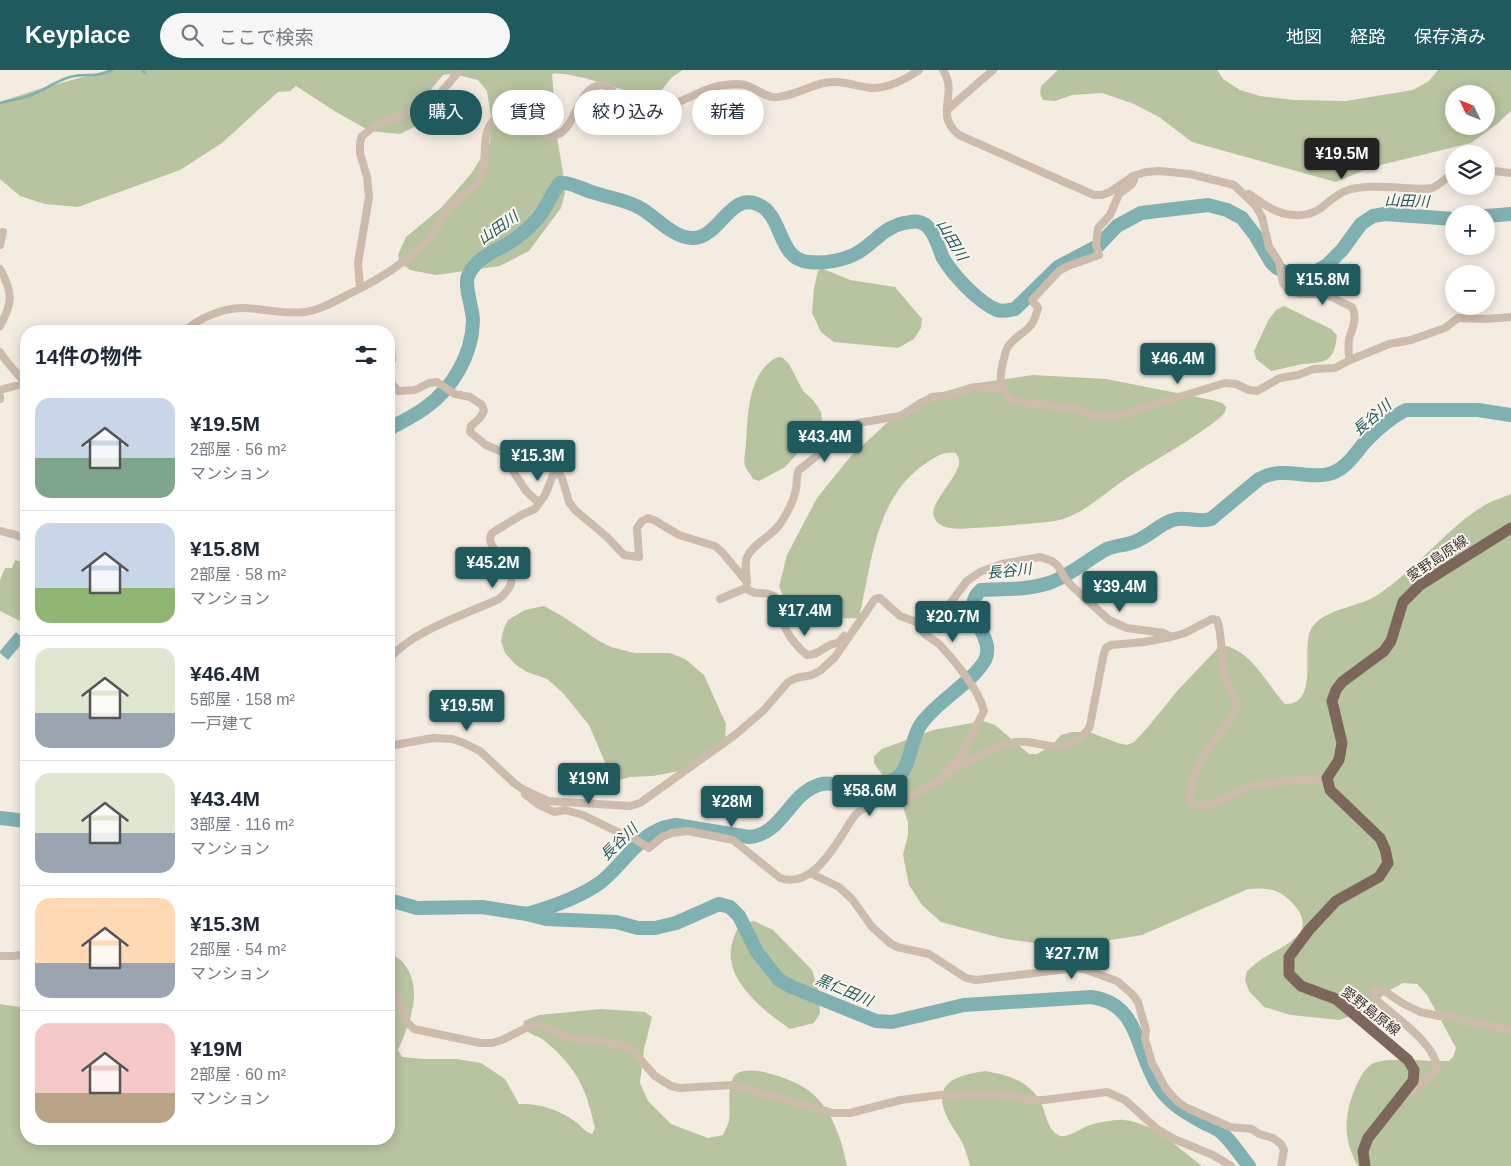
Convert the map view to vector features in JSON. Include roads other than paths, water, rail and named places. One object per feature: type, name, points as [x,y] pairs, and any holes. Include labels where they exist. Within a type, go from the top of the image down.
[{"type":"main road","name":"愛野島原線","points":[[1365,1166],[1363,1151],[1368,1138],[1413,1081],[1414,1070],[1408,1060],[1336,999],[1301,986],[1289,974],[1289,957],[1309,930],[1336,901],[1379,878],[1388,863],[1380,838],[1330,790],[1327,778],[1339,760],[1342,743],[1332,701],[1336,690],[1342,682],[1384,651],[1391,641],[1403,602],[1420,585],[1511,528]]},
{"type":"street","points":[[360,288],[358,263],[369,197],[367,176],[360,153],[360,142],[368,129],[377,124],[432,103],[460,70]]},
{"type":"street","points":[[194,325],[212,315],[231,309],[242,308],[291,313],[307,312],[324,307],[360,288],[416,252],[433,234],[445,212],[459,197],[478,182],[483,170],[485,139],[489,126],[497,117],[506,113],[513,112],[518,114],[532,128],[545,136],[553,136],[562,132],[568,126],[585,96],[601,85],[608,86],[622,105],[629,110],[640,112],[661,109],[709,88],[723,85],[739,84],[748,86],[762,94],[775,97],[826,82],[837,81],[874,88],[890,85],[906,79],[919,70]]},
{"type":"street","points":[[942,70],[948,78],[948,124],[960,135],[1094,195],[1110,192],[1134,176],[1146,172],[1178,171],[1234,185],[1255,205],[1262,217],[1270,247],[1282,271],[1285,287],[1291,293],[1325,294],[1352,307],[1355,320],[1349,341],[1350,360]]},
{"type":"street","points":[[947,110],[993,70]]},
{"type":"street","points":[[1495,171],[1511,173]]},
{"type":"street","points":[[1134,176],[1132,184],[1119,194],[1110,215],[1098,228],[1097,248],[1099,256],[1068,266],[1059,271],[1032,300],[1038,308],[1035,322],[1010,343],[1006,349],[1000,373],[1002,389],[1012,400],[1072,408],[1100,418],[1119,415],[1225,383],[1236,384],[1249,390],[1257,391],[1280,378],[1298,375],[1314,369],[1336,368],[1350,360],[1389,344],[1412,340],[1445,328],[1458,318],[1486,319],[1511,317]]},
{"type":"street","points":[[1243,192],[1276,211],[1292,215],[1305,215],[1315,213],[1334,197],[1347,190],[1361,188],[1426,189],[1440,184],[1445,180]]},
{"type":"street","points":[[0,245],[3,232]]},
{"type":"street","points":[[0,269],[8,283],[11,298],[7,313],[0,326]]},
{"type":"street","points":[[0,352],[20,376]]},
{"type":"street","points":[[395,388],[398,392],[415,390],[437,382],[458,396],[470,397],[482,406],[484,411],[480,418],[471,426],[470,432],[486,445],[502,452],[506,456],[526,491],[539,503]]},
{"type":"street","points":[[0,390],[20,385]]},
{"type":"street","points":[[746,585],[745,564],[748,556],[754,548],[777,530],[782,522],[795,494],[796,475],[799,470],[858,422],[900,416],[932,397],[951,395],[974,387],[1002,389]]},
{"type":"street","points":[[395,653],[400,648],[431,629],[499,599],[506,593],[510,588],[512,580],[511,572],[502,557],[490,544],[490,537],[523,514],[536,509],[545,495],[555,470],[562,478],[569,502],[575,510],[607,537],[624,555],[639,557],[637,528],[642,521],[648,518],[654,520],[679,534],[715,546],[722,552],[753,593],[770,594],[776,598],[780,604],[785,628],[790,637],[808,655],[816,654],[834,643],[838,644]]},
{"type":"street","points":[[0,531],[20,537]]},
{"type":"street","points":[[395,745],[433,738],[452,739],[480,751],[514,783],[524,790],[548,801],[630,806],[640,803],[735,735],[764,710],[788,682],[796,678],[812,675],[821,670],[835,657],[872,600],[880,598],[900,616],[919,623],[942,614],[961,588],[973,576],[1002,564],[1040,557],[1052,561],[1064,577],[1109,620],[1127,628],[1164,633],[1171,637]]},
{"type":"street","points":[[720,599],[746,585]]},
{"type":"street","points":[[821,670],[863,609],[869,606]]},
{"type":"street","points":[[524,790],[525,794],[539,805],[554,812],[566,810],[583,815],[649,848],[662,837],[672,833],[688,831],[733,840],[780,878],[784,880],[801,879],[812,874],[831,850],[854,815],[861,809],[876,803],[904,800],[962,764],[1007,744],[1022,741],[1056,747],[1068,745],[1079,738],[1089,728],[1106,648],[1111,645],[1171,637],[1185,633],[1212,619],[1217,620],[1221,630],[1224,672],[1226,683],[1235,697],[1235,708],[1225,727],[1204,753],[1191,784],[1189,801],[1193,806],[1208,804],[1253,785],[1274,781],[1306,781],[1327,778]]},
{"type":"street","points":[[919,623],[922,632],[941,646],[965,676],[984,708],[984,714],[963,752],[943,772],[938,780]]},
{"type":"street","points":[[812,874],[839,887],[852,899],[872,927],[890,944],[929,954],[966,978],[976,980],[1084,968],[1117,981],[1138,1002],[1146,1030],[1145,1039],[1152,1063],[1160,1079],[1172,1095],[1185,1107],[1230,1128],[1252,1130],[1273,1138],[1281,1144],[1284,1150],[1281,1166]]},
{"type":"street","points":[[0,956],[20,955]]},
{"type":"street","points":[[1396,1102],[1425,1081],[1437,1068],[1436,1062],[1423,1041],[1376,999],[1374,993],[1377,989],[1383,990],[1420,1012],[1446,1015],[1473,1023],[1511,1030]]},
{"type":"street","points":[[395,996],[407,1022],[414,1029],[480,1043],[492,1043],[530,1026],[541,1026],[569,1038],[625,1046],[633,1051],[655,1076],[671,1086],[680,1088],[723,1085],[742,1086],[833,1113],[850,1113],[901,1100],[940,1095],[1003,1094],[1028,1100],[1044,1100],[1107,1092],[1125,1100],[1157,1129],[1174,1139],[1213,1154],[1230,1166]]},
{"type":"water","points":[[16,632],[20,636],[20,646],[8,660],[0,651]]},
{"type":"waterway","points":[[0,103],[23,98],[70,77],[95,75],[112,70]]},
{"type":"waterway","points":[[142,70],[145,73]]},
{"type":"waterway","name":"山田川","points":[[395,426],[435,400],[452,381],[465,358],[472,334],[473,316],[467,281],[472,269],[482,258],[509,243],[530,226],[541,214],[560,183],[624,201],[642,209],[673,232],[694,238],[703,236],[711,231],[739,205],[748,202],[757,204],[766,209],[772,217],[791,254],[809,262],[828,262],[847,258],[896,225],[920,222],[930,229],[943,258],[959,280],[982,301],[1002,311],[1015,309],[1058,267],[1098,246],[1117,226],[1141,213],[1208,205],[1227,210],[1242,218],[1271,262],[1277,268],[1290,274],[1311,274],[1327,265],[1342,250],[1361,224],[1373,216],[1385,214],[1445,218]]},
{"type":"waterway","name":"山田川","points":[[1495,215],[1511,214]]},
{"type":"waterway","name":"長谷川","points":[[527,914],[565,901],[593,888],[608,876],[640,842],[662,828],[676,825],[749,837],[760,835],[769,830],[799,798],[816,786],[831,784],[867,788],[879,786],[895,779],[906,765],[915,736],[921,724],[936,707],[972,676],[985,660],[986,642],[974,616],[973,607],[974,599],[981,590],[1024,588],[1049,583],[1105,550],[1139,540],[1163,524],[1173,520],[1211,519],[1259,479],[1268,475],[1278,473],[1324,475],[1337,471],[1347,464],[1366,441],[1380,428],[1406,410],[1478,410],[1511,415]]},
{"type":"waterway","name":"山田川","points":[[0,818],[20,820]]},
{"type":"waterway","name":"黒仁田川","points":[[395,902],[417,908],[482,907],[546,919],[616,922],[638,928],[655,928],[676,923],[719,904],[730,907],[739,916],[757,952],[779,980],[876,1021],[892,1022],[964,1005],[1091,997],[1107,1001],[1119,1009],[1128,1019],[1135,1031],[1151,1073],[1163,1093],[1185,1112],[1220,1132],[1229,1140],[1249,1166]]}]
